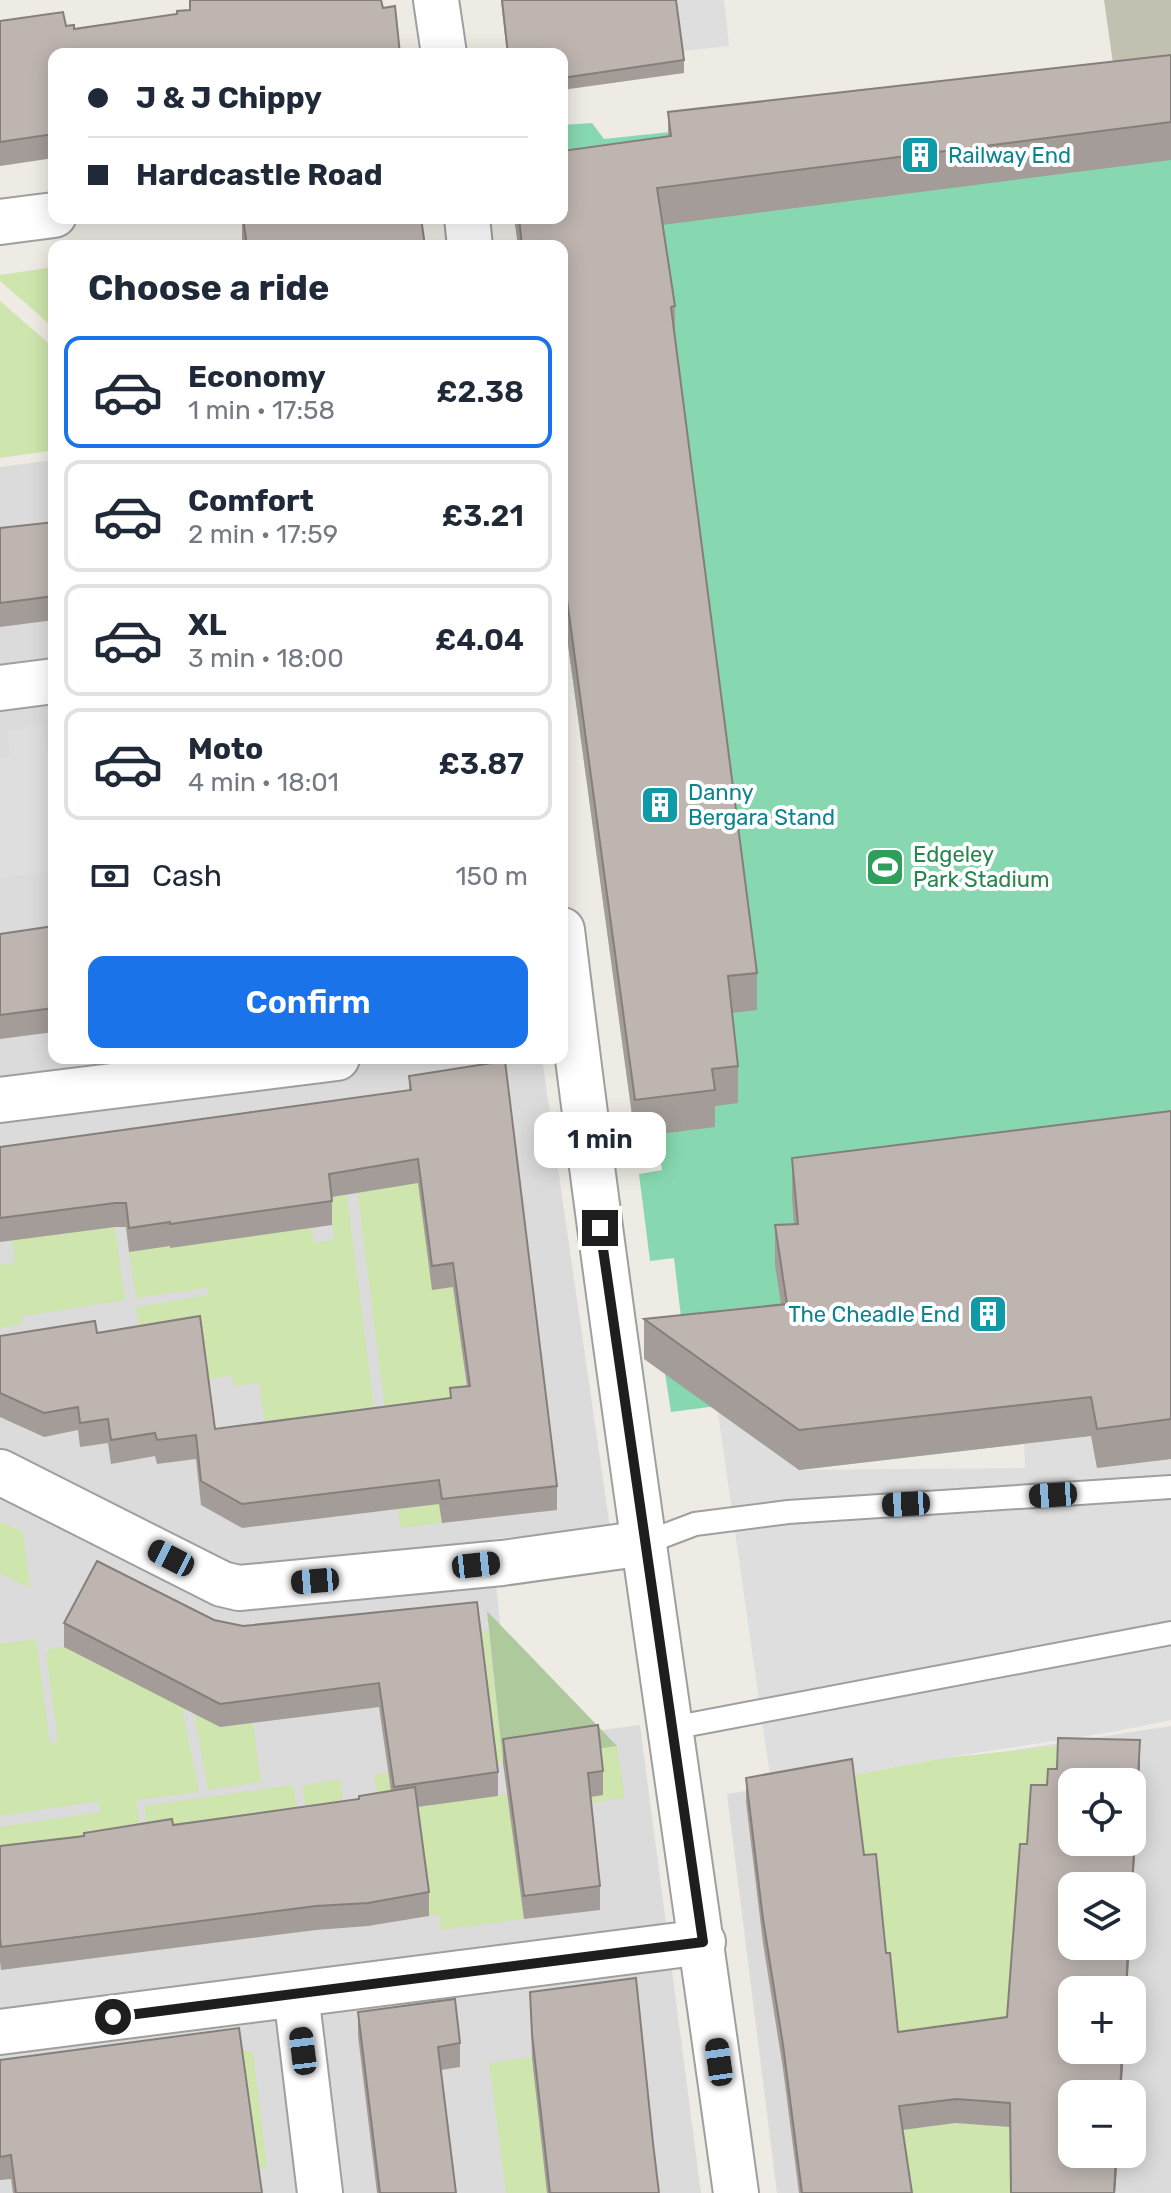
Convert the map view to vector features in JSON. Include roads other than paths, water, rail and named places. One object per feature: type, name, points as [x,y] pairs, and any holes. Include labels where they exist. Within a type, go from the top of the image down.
[{"type":"street","points":[[436,0],[443,48]]},
{"type":"street","points":[[0,222],[48,216]]},
{"type":"street","points":[[0,688],[48,682]]},
{"type":"street","points":[[568,1024],[703,1942],[736,2193]]},
{"type":"street","points":[[0,1100],[284,1064]]},
{"type":"street","points":[[0,1472],[222,1584],[239,1588],[502,1563],[645,1543]]},
{"type":"street","points":[[0,2032],[703,1942]]},
{"type":"street","points":[[296,1994],[320,2193]]},
{"type":"lane","points":[[645,1543],[695,1524],[788,1512],[1171,1487]]},
{"type":"lane","points":[[672,1728],[1171,1633]]},
{"type":"place","name":"Railway End","points":[[920,155]]},
{"type":"place","name":"Danny Bergara Stand","points":[[660,805]]},
{"type":"place","name":"Edgeley Park Stadium","points":[[885,867]]},
{"type":"place","name":"The Cheadle End","points":[[988,1314]]}]
